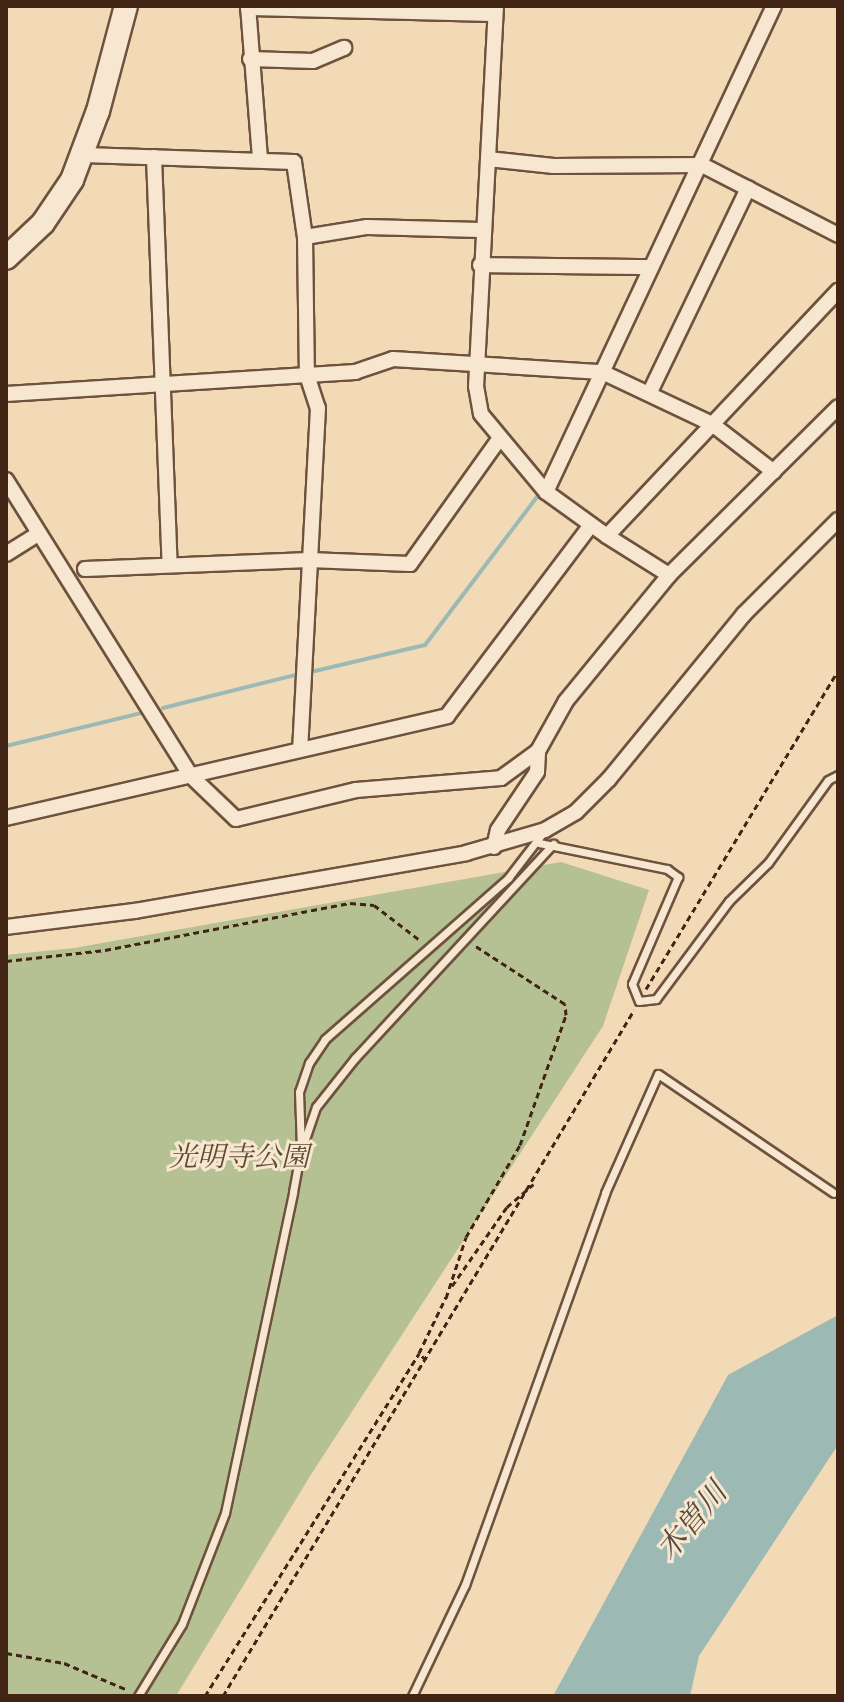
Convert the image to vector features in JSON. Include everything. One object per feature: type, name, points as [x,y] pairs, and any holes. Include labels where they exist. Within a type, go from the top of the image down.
[{"type":"main road","points":[[6,258],[51,212],[84,155],[126,6]]},
{"type":"street","points":[[546,492],[702,165],[719,117],[774,6]]},
{"type":"street","points":[[260,158],[248,7],[496,10],[488,159],[480,230],[476,365],[481,414],[546,492],[590,526],[669,575]]},
{"type":"street","points":[[250,59],[313,61],[344,48]]},
{"type":"street","points":[[84,155],[260,158],[294,162],[305,237],[307,375],[318,408],[300,750]]},
{"type":"street","points":[[154,157],[159,386],[170,565]]},
{"type":"street","points":[[488,159],[554,166],[702,165],[838,235]]},
{"type":"street","points":[[650,392],[748,188]]},
{"type":"street","points":[[305,237],[367,227],[480,230]]},
{"type":"street","points":[[480,265],[651,267]]},
{"type":"street","points":[[607,536],[838,291]]},
{"type":"street","points":[[6,394],[355,372],[393,359],[602,372],[650,392],[712,424],[774,472]]},
{"type":"street","points":[[6,480],[191,776],[236,819],[356,790],[501,778],[538,751],[566,701],[669,575],[838,407]]},
{"type":"street","points":[[85,569],[309,560],[410,564],[499,439]]},
{"type":"street","points":[[6,927],[135,911],[542,837],[576,812],[609,779],[744,614],[838,520]]},
{"type":"street","points":[[6,818],[447,716],[590,526]]},
{"type":"street","points":[[6,554],[38,534]]},
{"type":"street","points":[[494,847],[498,830],[537,772],[538,751]]},
{"type":"street","points":[[6,919],[23,924]]},
{"type":"lane","points":[[301,1149],[299,1092],[309,1063],[325,1039],[508,878],[542,837],[553,844],[667,869],[678,877],[632,984],[639,1001],[656,999],[670,987],[729,901],[768,863],[828,780],[838,775]]},
{"type":"lane","points":[[138,1696],[182,1624],[225,1513],[301,1149],[316,1107],[355,1058],[553,844]]},
{"type":"lane","points":[[412,1696],[465,1585],[605,1193],[658,1074],[834,1193]]},
{"type":"path","points":[[223,1696],[427,1361],[838,671]]},
{"type":"path","points":[[6,961],[105,950],[350,903],[374,905],[429,947]]},
{"type":"path","points":[[446,1298],[466,1237],[520,1145],[566,1015],[565,1004],[476,943],[468,951]]},
{"type":"path","points":[[205,1696],[419,1353],[463,1263],[521,1189],[533,1184]]},
{"type":"path","points":[[419,1353],[427,1361]]},
{"type":"path","points":[[6,1653],[64,1663],[138,1696]]},
{"type":"green space","name":"光明寺公園","points":[[561,862],[649,890],[603,1026],[312,1473],[176,1696],[6,1696],[6,955],[74,948]]},
{"type":"water","name":"木曽川","points":[[838,1315],[838,1445],[699,1656],[690,1696],[553,1696],[728,1375]]},
{"type":"waterway","points":[[315,671],[425,645],[539,494]]},
{"type":"waterway","points":[[163,708],[299,674]]},
{"type":"waterway","points":[[6,746],[145,712]]}]
